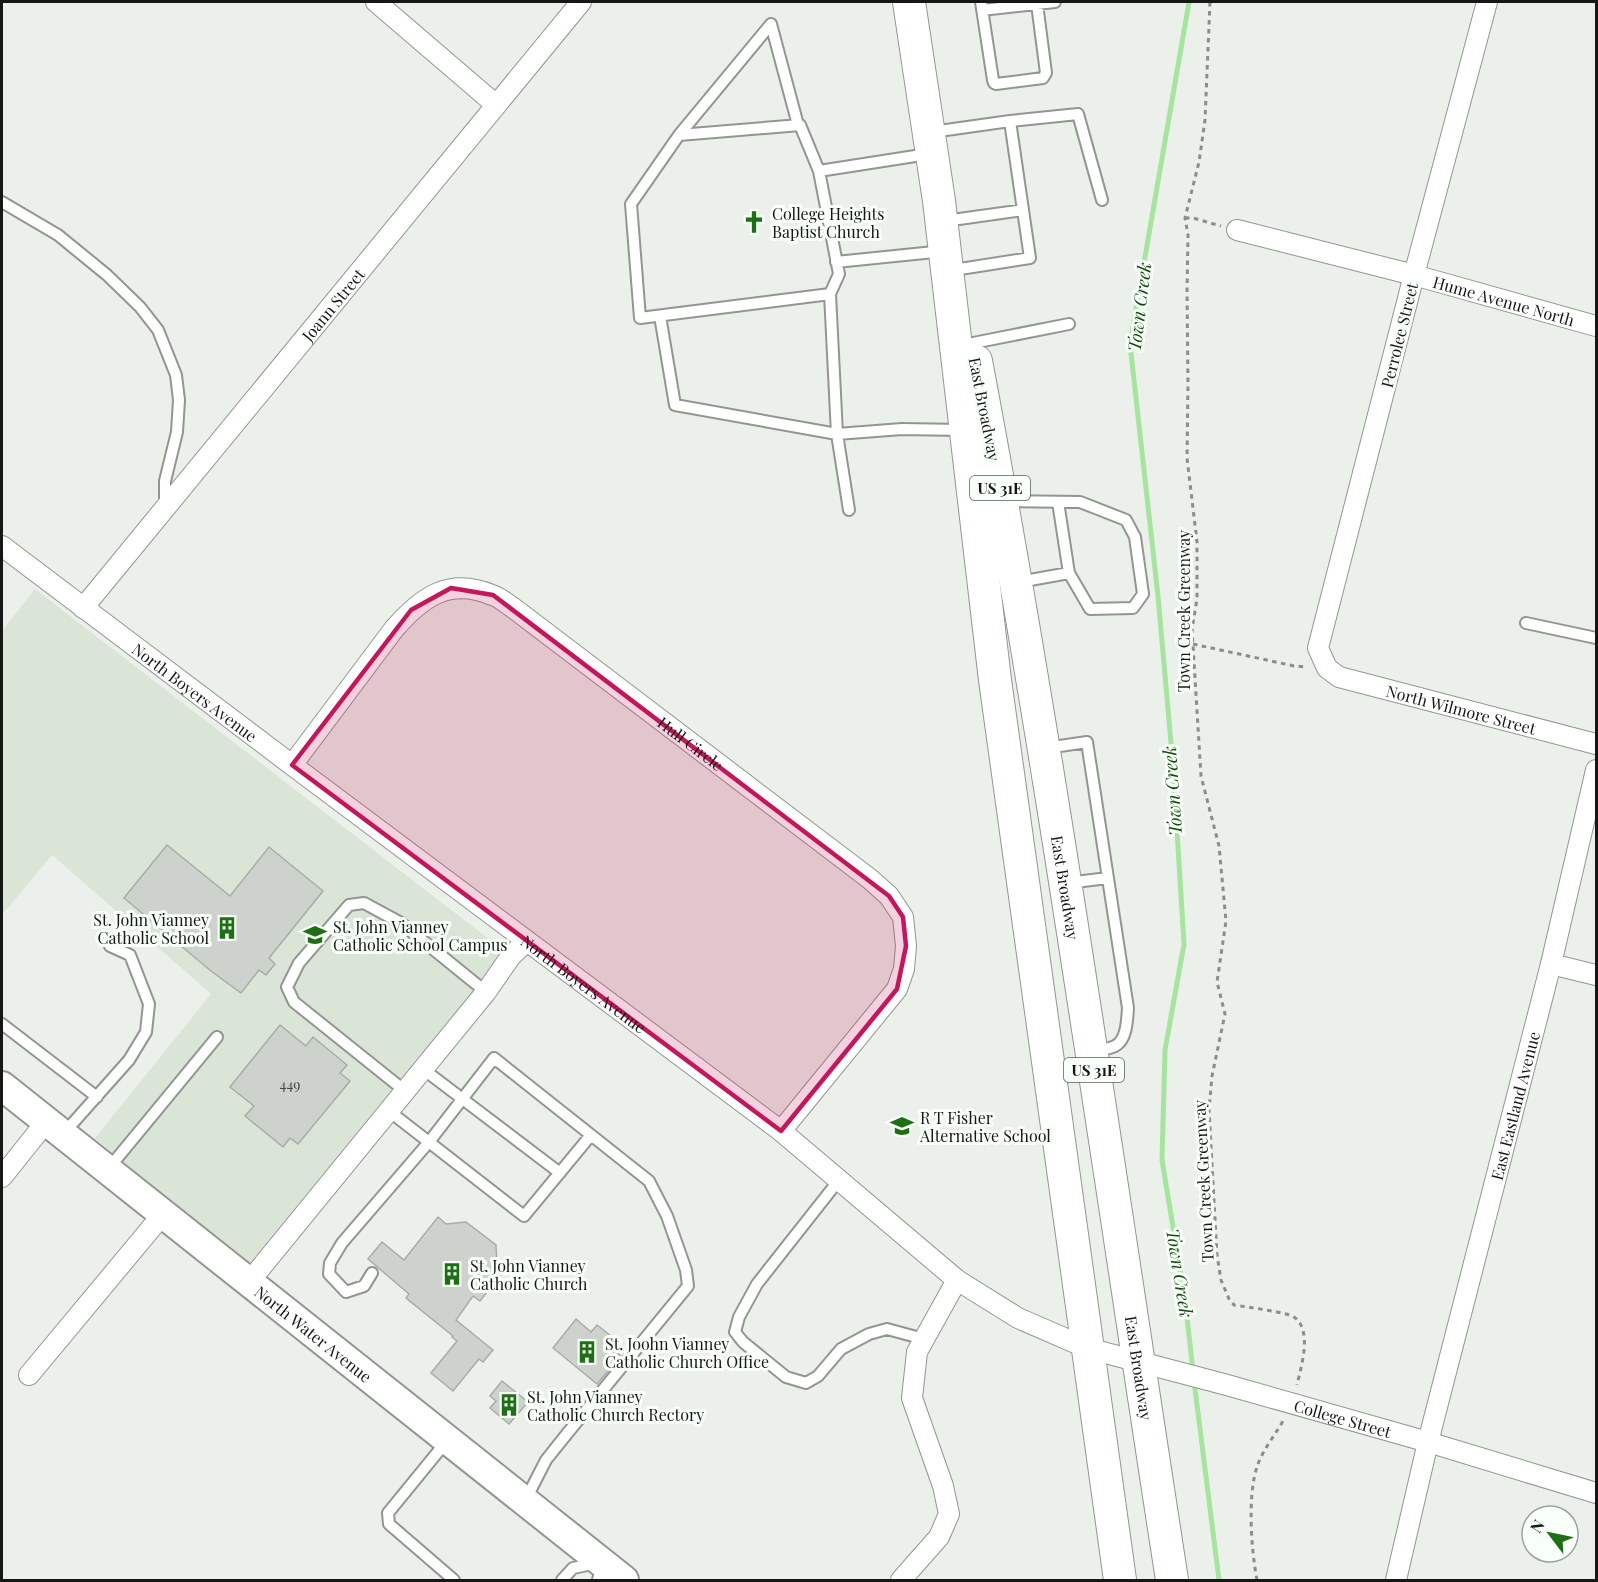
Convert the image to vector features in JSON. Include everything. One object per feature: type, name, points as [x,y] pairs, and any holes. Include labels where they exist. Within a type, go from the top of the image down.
[{"type":"main road","name":"East Broadway","points":[[910,2],[930,143],[973,343],[1003,501],[998,703],[1120,1581]]},
{"type":"main road","name":"East Broadway","points":[[951,238],[965,430],[1000,585],[1043,748],[1172,1581]]},
{"type":"main road","name":"North Water Avenue","points":[[2,1086],[525,1502],[600,1571],[624,1581]]},
{"type":"street","points":[[376,2],[495,104]]},
{"type":"street","name":"Joann Street","points":[[83,608],[581,2]]},
{"type":"street","name":"Perrolee Street","points":[[1327,668],[1318,648],[1487,2]]},
{"type":"street","name":"Hume Avenue North","points":[[1237,230],[1414,275],[1596,326]]},
{"type":"street","name":"North Boyers Avenue","points":[[2,546],[781,1131],[957,1280],[1018,1318],[1087,1348]]},
{"type":"street","name":"Hull Circle","points":[[292,765],[394,628],[411,610],[429,596],[451,588],[472,589],[493,595],[512,607],[870,879],[889,896],[903,917],[906,946],[904,969],[897,989],[781,1131]]},
{"type":"street","name":"North Wilmore Street","points":[[1327,668],[1339,677],[1596,744]]},
{"type":"street","name":"East Eastland Avenue","points":[[1396,1581],[1428,1442],[1551,964],[1596,770]]},
{"type":"street","points":[[249,1282],[486,992],[512,956],[527,941]]},
{"type":"street","points":[[1551,964],[1596,975]]},
{"type":"street","points":[[2,1177],[54,1129]]},
{"type":"street","points":[[28,1376],[163,1214]]},
{"type":"street","points":[[901,1581],[939,1537],[949,1514],[943,1486],[912,1398],[916,1352],[957,1280]]},
{"type":"street","name":"College Street","points":[[1087,1348],[1138,1360],[1428,1442],[1596,1493]]},
{"type":"lane","points":[[1037,4],[1046,73],[1043,78],[994,83],[981,6],[1055,2]]},
{"type":"lane","points":[[830,294],[640,318],[631,204],[679,135],[771,24],[798,126],[800,125],[819,171],[839,274],[830,294],[837,434],[849,510]]},
{"type":"lane","points":[[819,171],[1010,121],[1078,114],[1102,200]]},
{"type":"lane","points":[[951,238],[1030,258],[1010,121]]},
{"type":"lane","points":[[679,135],[798,126]]},
{"type":"lane","points":[[2,202],[58,235],[132,299],[158,330],[176,375],[179,400],[177,432],[165,482],[165,508]]},
{"type":"lane","points":[[837,262],[951,238],[1023,210]]},
{"type":"lane","points":[[660,316],[675,405],[837,434],[902,429],[965,430]]},
{"type":"lane","points":[[973,343],[1069,324]]},
{"type":"lane","points":[[1003,501],[1080,502],[1126,520],[1135,537],[1143,594],[1133,608],[1090,609],[1070,573],[1058,502]]},
{"type":"lane","points":[[1000,585],[1070,573]]},
{"type":"lane","points":[[1526,622],[1596,639]]},
{"type":"lane","points":[[1043,748],[1087,742],[1128,1008],[1124,1034],[1115,1046],[1091,1052]]},
{"type":"lane","points":[[1065,883],[1108,878]]},
{"type":"lane","points":[[405,1091],[294,1002],[287,987],[299,963],[349,905],[364,903],[401,923],[486,992]]},
{"type":"lane","points":[[54,1129],[97,1097],[129,1060],[146,1032],[149,1004],[130,955],[110,946]]},
{"type":"lane","points":[[2,1024],[97,1097]]},
{"type":"lane","points":[[107,1170],[217,1037]]},
{"type":"lane","points":[[372,1273],[364,1286],[346,1292],[329,1274],[330,1263],[342,1243],[429,1142],[494,1058],[649,1181],[667,1216],[686,1270],[688,1286],[546,1460],[525,1502]]},
{"type":"lane","points":[[423,1069],[560,1173]]},
{"type":"lane","points":[[389,1111],[524,1216],[591,1135]]},
{"type":"lane","points":[[839,1180],[757,1284],[739,1317],[735,1332],[743,1342],[786,1377],[806,1383],[818,1376],[841,1349],[869,1334],[887,1329],[924,1339]]},
{"type":"lane","points":[[447,1440],[388,1514],[389,1524],[454,1581]]},
{"type":"lane","points":[[562,1581],[573,1568],[600,1571]]},
{"type":"path","name":"Town Creek Greenway","points":[[1210,2],[1205,120],[1199,162],[1185,218],[1188,236],[1187,458],[1197,543],[1197,599],[1192,629],[1201,776],[1220,846],[1226,921],[1216,982],[1225,1014],[1212,1076],[1209,1109],[1217,1255],[1221,1280],[1234,1305],[1293,1316],[1301,1323],[1305,1336],[1303,1360],[1293,1404],[1258,1463],[1255,1477],[1252,1532],[1257,1581]]},
{"type":"path","points":[[1185,218],[1237,230]]},
{"type":"path","points":[[1193,644],[1294,666],[1327,668]]},
{"type":"highlighted area","points":[[451,588],[493,595],[889,896],[903,917],[906,946],[897,989],[781,1131],[292,765],[411,610]]},
{"type":"shaded area","name":"St. John Vianney Catholic School Campus","points":[[35,589],[511,956],[257,1272],[95,1138],[211,994],[52,855],[2,915],[2,631]]},
{"type":"building","name":"St. John Vianney Catholic School","points":[[167,845],[230,896],[269,847],[323,891],[269,958],[275,964],[266,975],[259,970],[241,993],[211,971],[124,898]]},
{"type":"building","points":[[280,1025],[306,1046],[313,1037],[347,1065],[340,1073],[350,1081],[298,1144],[290,1138],[283,1147],[245,1116],[254,1106],[230,1087]]},
{"type":"building","name":"St. John Vianney Catholic Church","points":[[438,1217],[446,1224],[466,1222],[496,1245],[497,1265],[504,1271],[480,1301],[473,1296],[456,1320],[493,1350],[483,1362],[479,1359],[453,1391],[431,1373],[457,1341],[406,1298],[409,1294],[368,1259],[382,1242],[404,1260]]},
{"type":"building","name":"St. Joohn Vianney Catholic Church Office","points":[[576,1319],[591,1332],[597,1325],[611,1336],[605,1343],[621,1356],[597,1384],[553,1348]]},
{"type":"building","name":"St. John Vianney Catholic Church Rectory","points":[[502,1381],[528,1402],[509,1424],[490,1408],[496,1401],[490,1396]]},
{"type":"waterway","name":"Town Creek","points":[[1189,2],[1130,344],[1158,596],[1173,766],[1184,944],[1165,1050],[1162,1160],[1185,1300],[1193,1371]]},
{"type":"waterway","name":"Town Creek","points":[[1194,1381],[1219,1580]]},
{"type":"place","name":"College Heights Baptist Church","points":[[754,222]]},
{"type":"place","name":"St. John Vianney Catholic School","points":[[227,928]]},
{"type":"place","name":"St. John Vianney Catholic School Campus","points":[[315,935]]},
{"type":"place","name":"R T Fisher Alternative School","points":[[902,1126]]},
{"type":"place","name":"St. John Vianney Catholic Church","points":[[452,1274]]},
{"type":"place","name":"St. Joohn Vianney Catholic Church Office","points":[[587,1352]]},
{"type":"place","name":"St. John Vianney Catholic Church Rectory","points":[[509,1405]]}]
